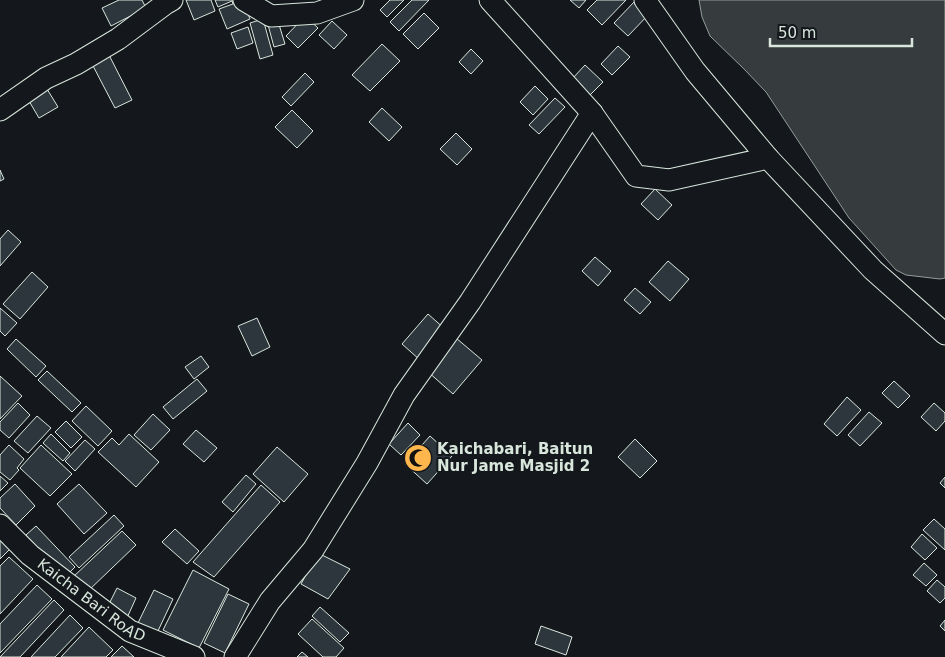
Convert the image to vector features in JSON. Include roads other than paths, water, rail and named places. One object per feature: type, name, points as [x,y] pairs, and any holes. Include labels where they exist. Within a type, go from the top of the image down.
[{"type":"street","points":[[0,110],[46,78],[76,64],[118,39],[172,0]]},
{"type":"street","points":[[244,0],[271,16],[317,13],[353,0]]},
{"type":"street","points":[[490,0],[592,114],[636,176],[669,180],[768,158]]},
{"type":"street","points":[[645,0],[695,71],[768,158],[873,270],[945,334]]},
{"type":"street","points":[[235,657],[270,601],[313,550],[367,463],[404,394],[470,302],[592,114]]},
{"type":"street","name":"Kaicha Bari RoAD","points":[[0,525],[30,555],[130,630],[194,657]]},
{"type":"place","name":"Kaichabari, Baitun Nur Jame Masjid 2","points":[[418,458]]}]
